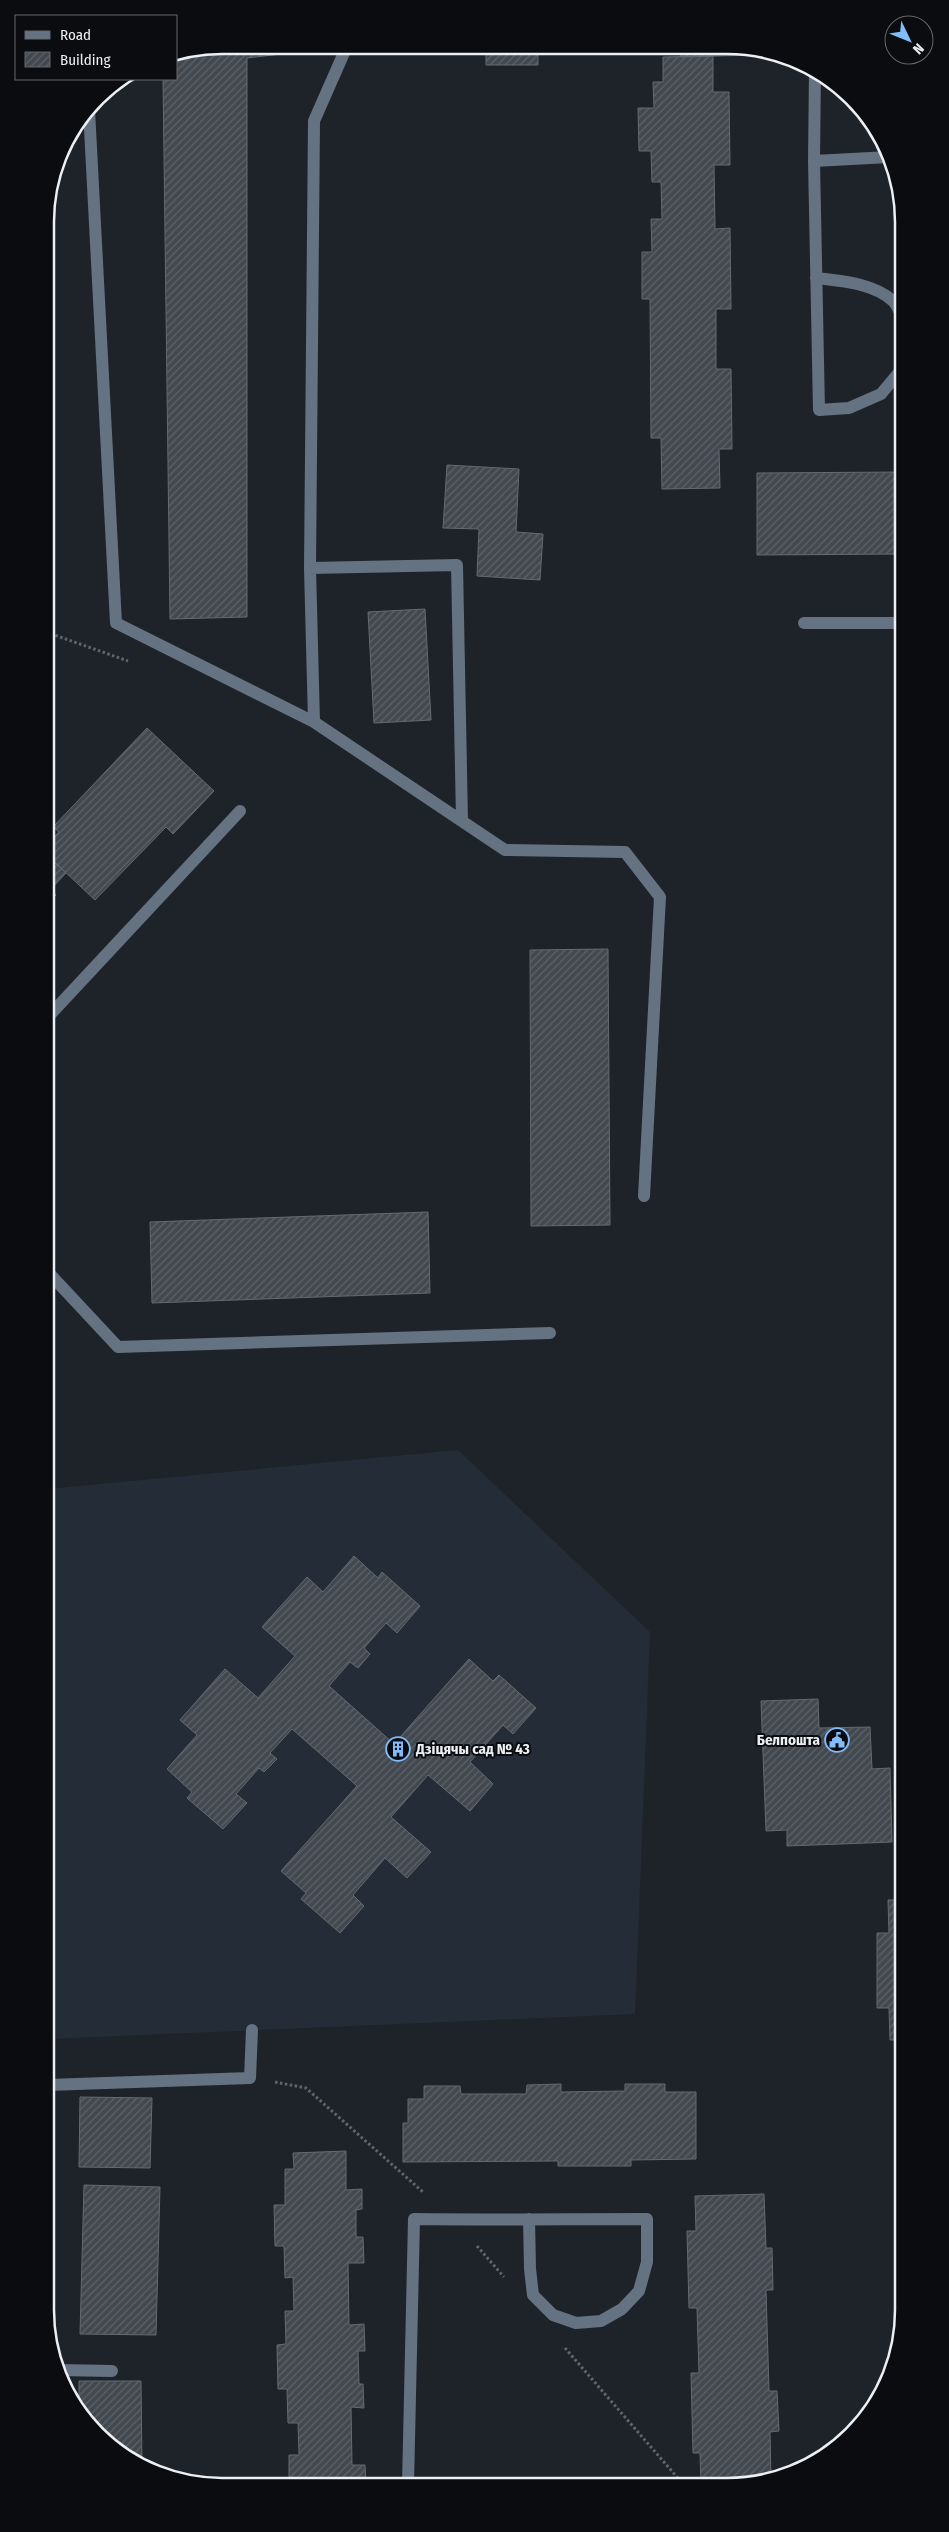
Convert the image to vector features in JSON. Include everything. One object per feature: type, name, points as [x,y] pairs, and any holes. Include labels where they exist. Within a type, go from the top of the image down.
[{"type":"lane","points":[[314,722],[310,568],[314,121],[343,54]]},
{"type":"lane","points":[[815,79],[814,161],[819,410],[849,408],[880,394],[895,377]]},
{"type":"lane","points":[[89,119],[116,623],[314,722],[504,850],[625,852],[660,897],[644,1196]]},
{"type":"lane","points":[[814,161],[882,157]]},
{"type":"lane","points":[[816,278],[846,281],[874,290],[895,303]]},
{"type":"lane","points":[[310,568],[457,565],[462,821]]},
{"type":"lane","points":[[804,624],[895,623]]},
{"type":"lane","points":[[54,1009],[240,811]]},
{"type":"lane","points":[[54,1278],[118,1347],[550,1333]]},
{"type":"lane","points":[[54,2085],[250,2078],[252,2030]]},
{"type":"lane","points":[[408,2478],[414,2219],[454,2220],[529,2219],[647,2219],[647,2262],[639,2291],[622,2309],[601,2321],[576,2323],[553,2315],[533,2296],[530,2269],[529,2219]]},
{"type":"lane","points":[[65,2370],[112,2371]]},
{"type":"path","points":[[250,2078],[306,2088],[454,2220],[506,2280]]},
{"type":"path","points":[[559,2340],[678,2478]]},
{"type":"shaded area","points":[[458,1450],[650,1632],[635,2014],[54,2039],[54,1488]]},
{"type":"building","points":[[211,54],[281,54],[247,58],[247,617],[170,619],[163,80],[178,80],[178,60],[189,57]]},
{"type":"building","points":[[486,54],[538,54],[538,65],[486,65]]},
{"type":"building","points":[[681,54],[747,55],[681,57]]},
{"type":"building","points":[[713,56],[713,92],[729,92],[730,165],[714,165],[715,229],[730,228],[731,309],[716,309],[716,369],[731,369],[732,449],[719,449],[720,488],[662,489],[661,438],[651,438],[650,299],[642,299],[642,252],[652,252],[651,219],[662,219],[661,182],[652,182],[651,151],[639,151],[638,108],[654,108],[653,82],[663,82],[663,57]]},
{"type":"building","points":[[447,465],[519,469],[516,532],[543,534],[540,580],[477,576],[479,529],[443,528]]},
{"type":"building","points":[[895,472],[895,554],[757,555],[757,473]]},
{"type":"building","points":[[425,609],[431,720],[374,723],[368,612]]},
{"type":"building","points":[[147,728],[214,791],[173,834],[166,827],[95,900],[54,862],[54,837],[59,832],[54,826]]},
{"type":"building","points":[[54,862],[66,873],[54,886]]},
{"type":"building","points":[[608,949],[610,1225],[531,1226],[530,950]]},
{"type":"building","points":[[428,1212],[430,1293],[152,1303],[150,1222]]},
{"type":"building","name":"Дзіцячы сад № 43","points":[[354,1556],[378,1578],[382,1572],[420,1606],[397,1633],[386,1623],[364,1648],[370,1654],[358,1668],[350,1662],[329,1686],[394,1744],[469,1659],[493,1681],[499,1675],[536,1708],[513,1734],[503,1725],[470,1762],[493,1784],[470,1811],[428,1775],[391,1817],[431,1852],[407,1878],[385,1858],[353,1895],[364,1906],[340,1933],[301,1899],[306,1893],[281,1871],[357,1786],[292,1729],[270,1753],[277,1759],[264,1772],[259,1768],[236,1794],[247,1803],[223,1829],[187,1798],[192,1792],[167,1769],[197,1735],[180,1720],[225,1669],[258,1698],[295,1656],[262,1627],[307,1577],[323,1592]]},
{"type":"building","points":[[818,1699],[819,1728],[870,1727],[872,1769],[890,1768],[892,1842],[787,1846],[787,1830],[766,1831],[761,1701]]},
{"type":"building","points":[[888,1900],[895,1900],[895,2040],[890,2040],[889,2008],[877,2008],[877,1933],[889,1933]]},
{"type":"building","points":[[561,2084],[561,2092],[625,2091],[625,2084],[665,2084],[665,2092],[696,2092],[696,2159],[631,2160],[631,2166],[558,2166],[558,2161],[403,2162],[403,2123],[408,2123],[408,2099],[424,2099],[424,2086],[460,2086],[461,2094],[526,2094],[527,2085]]},
{"type":"building","points":[[80,2097],[152,2098],[150,2168],[79,2167]]},
{"type":"building","points":[[346,2151],[346,2190],[362,2189],[362,2209],[356,2210],[356,2237],[363,2237],[364,2263],[348,2263],[349,2325],[364,2324],[365,2351],[358,2351],[359,2384],[363,2384],[364,2408],[351,2407],[352,2465],[365,2465],[366,2478],[289,2478],[289,2455],[299,2455],[298,2423],[288,2423],[287,2389],[278,2389],[277,2345],[286,2344],[285,2311],[294,2311],[293,2277],[285,2278],[284,2246],[275,2246],[274,2205],[285,2205],[285,2169],[294,2169],[293,2153]]},
{"type":"building","points":[[84,2185],[160,2187],[156,2335],[80,2334]]},
{"type":"building","points":[[764,2194],[766,2248],[772,2248],[773,2290],[766,2290],[769,2391],[777,2391],[779,2431],[770,2432],[771,2473],[738,2478],[701,2478],[700,2453],[693,2453],[691,2373],[699,2373],[697,2308],[689,2308],[687,2231],[696,2231],[695,2196]]},
{"type":"building","points":[[79,2381],[141,2381],[142,2458],[103,2429],[79,2398]]},
{"type":"place","name":"Белпошта","points":[[837,1740]]},
{"type":"place","name":"Дзіцячы сад № 43","points":[[398,1749]]}]
